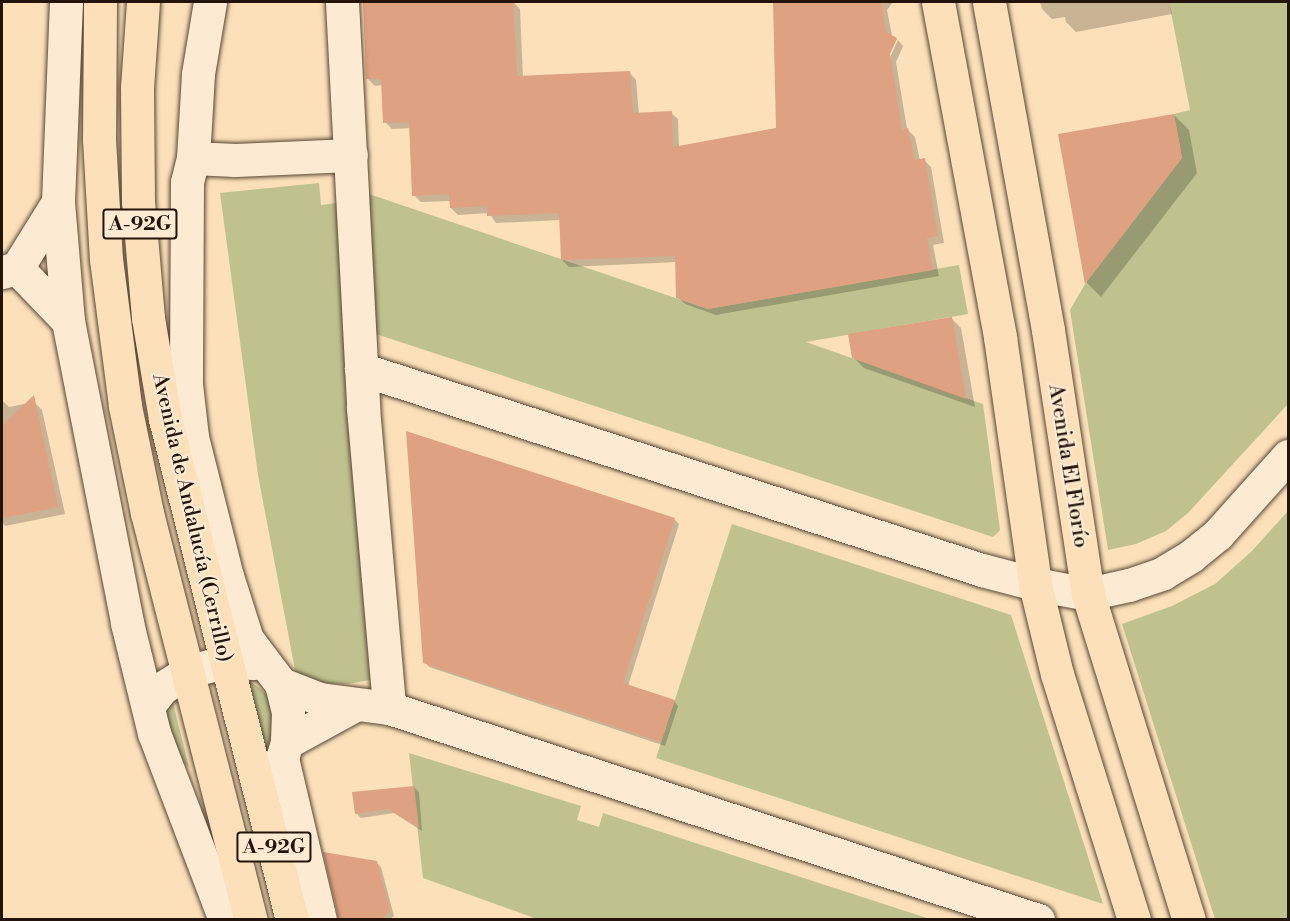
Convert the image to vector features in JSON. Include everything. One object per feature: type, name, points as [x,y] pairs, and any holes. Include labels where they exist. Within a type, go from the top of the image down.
[{"type":"main road","name":"Avenida de Andalucía (Cerrillo)","points":[[100,2],[99,139],[106,259],[125,406],[147,513],[251,920]]},
{"type":"main road","name":"Avenida de Andalucía (Cerrillo)","points":[[143,2],[137,88],[138,201],[148,318],[165,419],[226,662],[275,758],[292,920]]},
{"type":"main road","points":[[938,2],[1000,337],[1035,584],[1057,674],[1134,920]]},
{"type":"main road","name":"Avenida El Florío","points":[[989,2],[1048,330],[1088,594],[1189,920]]},
{"type":"street","name":"Avenida de Andalucía (Cerrillo)","points":[[210,2],[198,74],[193,158],[187,182],[186,384],[192,437],[222,558],[247,639],[273,674],[288,712],[275,758],[320,920]]},
{"type":"street","points":[[342,2],[361,369],[389,708]]},
{"type":"street","points":[[68,9],[58,202],[68,321],[84,415],[147,706],[160,752],[225,920]]},
{"type":"street","points":[[193,158],[235,160],[351,155]]},
{"type":"street","points":[[58,202],[9,270],[68,321]]},
{"type":"street","points":[[361,369],[982,570],[1035,584],[1088,594],[1129,585],[1163,573],[1191,556],[1218,534],[1288,456]]},
{"type":"street","points":[[189,511],[222,558]]},
{"type":"street","points":[[147,706],[162,688],[189,671],[226,662],[273,674],[320,699],[389,708],[1038,920]]},
{"type":"street","points":[[170,774],[200,784],[217,783],[275,758],[355,705]]},
{"type":"green space","points":[[1169,2],[1288,2],[1288,404],[1188,513],[1166,531],[1136,544],[1108,550],[1070,310],[1085,284],[1182,158],[1174,114],[1190,110]]},
{"type":"green space","points":[[319,183],[321,205],[337,203],[370,680],[347,684],[319,683],[296,675],[258,475],[220,193]]},
{"type":"green space","points":[[369,194],[708,309],[959,265],[968,314],[806,342],[983,404],[1000,530],[993,537],[376,334]]},
{"type":"green space","points":[[1288,511],[1288,919],[1215,919],[1122,624],[1172,606],[1215,584],[1252,551]]},
{"type":"green space","points":[[732,524],[1011,615],[1103,904],[656,758]]},
{"type":"green space","points":[[248,680],[262,690],[270,700],[276,730],[267,751]]},
{"type":"green space","points":[[172,699],[189,767],[177,759],[164,728],[166,711]]},
{"type":"green space","points":[[409,753],[581,806],[577,820],[599,827],[603,813],[930,919],[537,919],[423,878]]},
{"type":"building","points":[[363,2],[513,2],[517,76],[630,71],[633,113],[672,111],[673,147],[776,128],[773,2],[881,2],[886,32],[897,38],[890,54],[902,130],[908,128],[915,160],[925,158],[938,236],[927,238],[933,270],[708,309],[676,298],[675,256],[561,260],[559,213],[487,216],[487,206],[450,208],[449,194],[412,196],[409,122],[383,123],[381,79],[366,79]]},
{"type":"building","points":[[1174,114],[1182,158],[1085,284],[1058,134]]},
{"type":"building","points":[[952,317],[966,399],[852,358],[848,334]]},
{"type":"building","points":[[34,395],[58,507],[2,518],[2,426]]},
{"type":"building","points":[[406,431],[675,518],[623,683],[675,700],[661,742],[423,663]]},
{"type":"building","points":[[414,786],[419,828],[388,809],[355,814],[352,792]]},
{"type":"building","points":[[323,852],[377,861],[390,911],[380,920],[339,920]]}]
